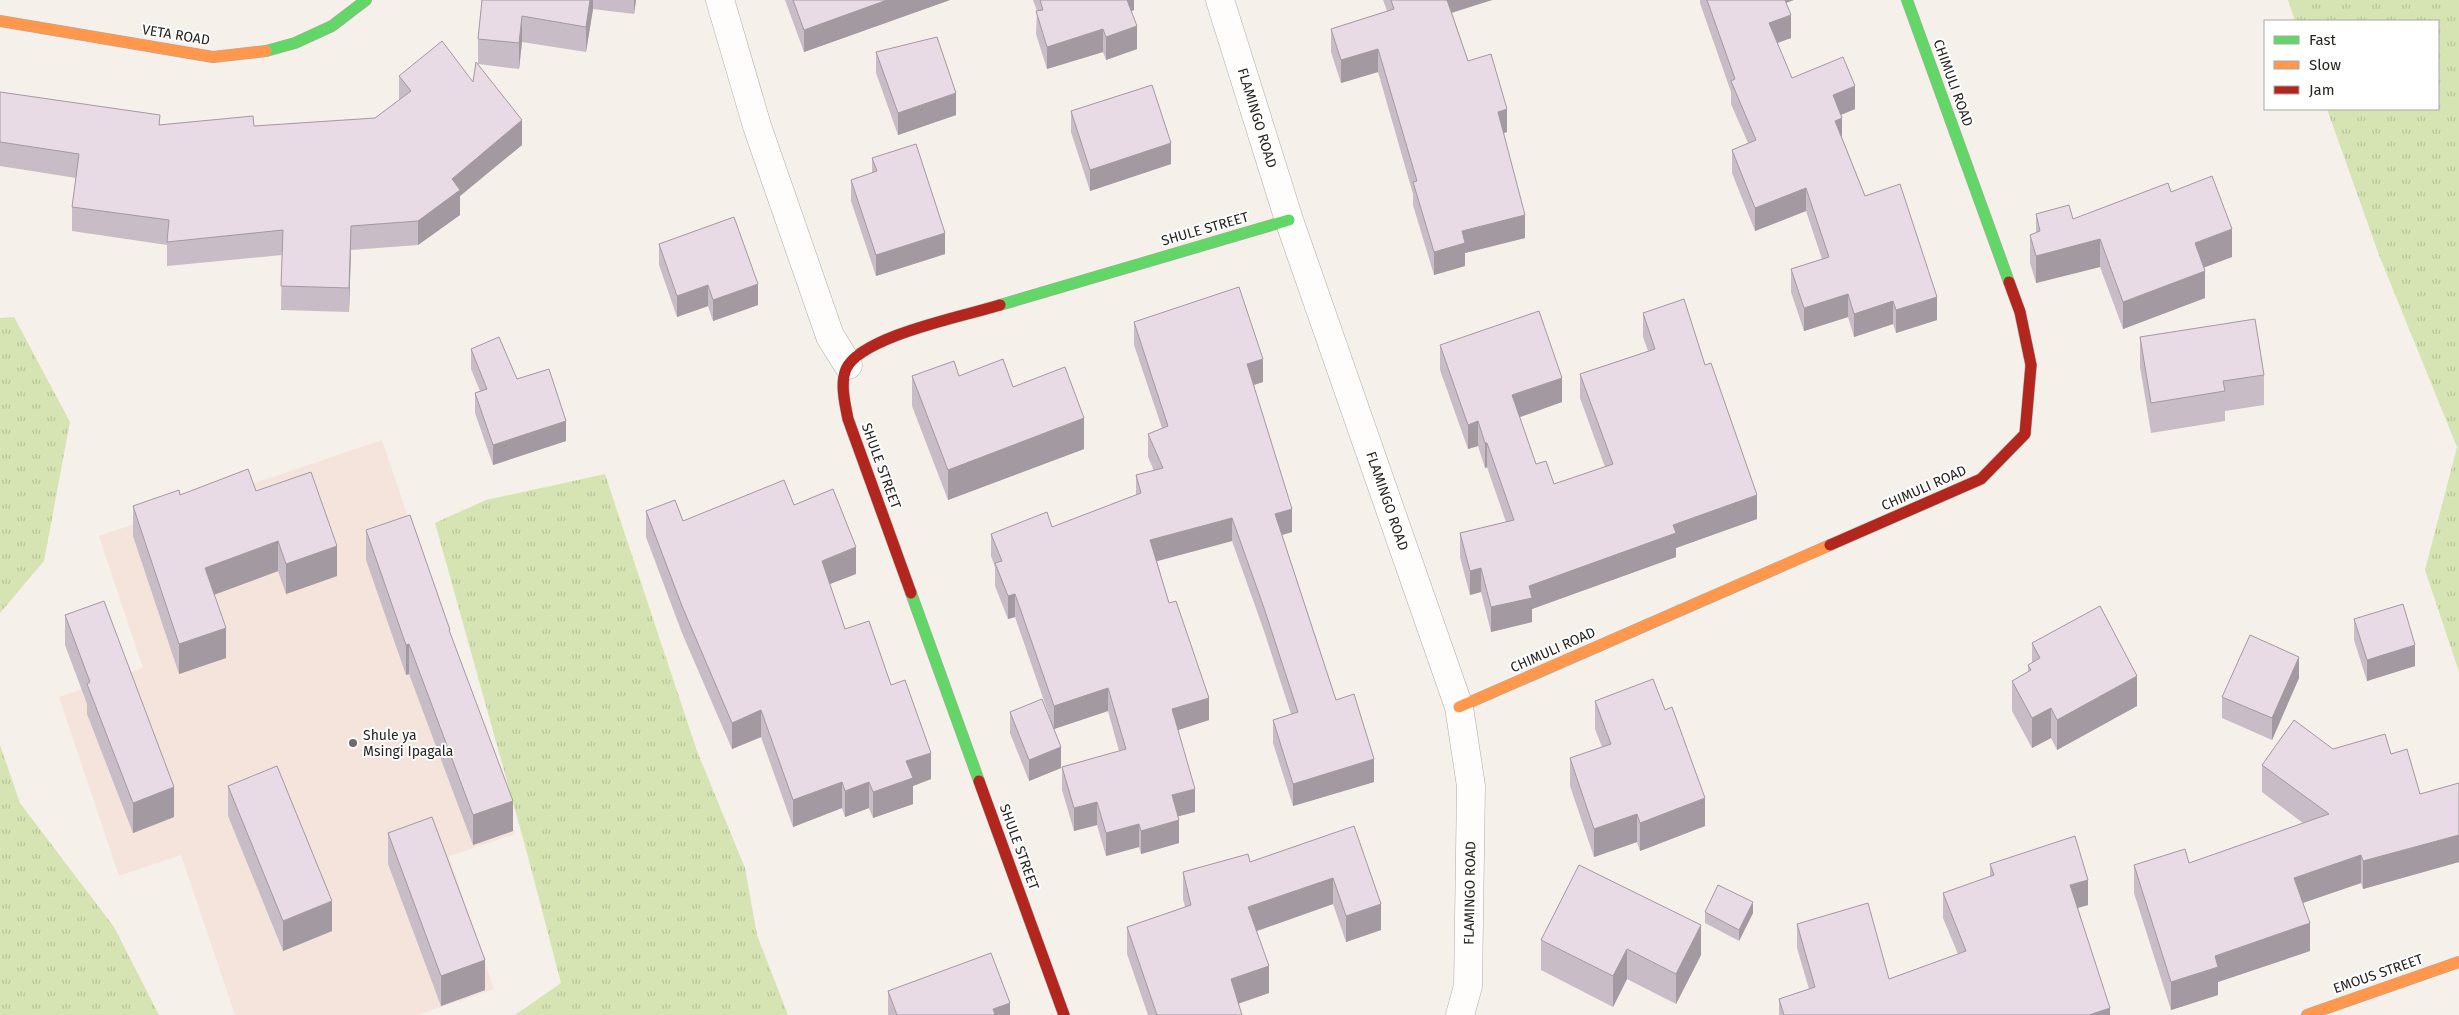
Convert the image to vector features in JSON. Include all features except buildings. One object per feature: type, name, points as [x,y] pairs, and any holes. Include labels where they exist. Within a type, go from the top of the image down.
[{"type":"street","name":"VETA ROAD","points":[[0,21],[213,57],[263,52],[296,43],[332,26],[366,0]]},
{"type":"street","points":[[720,0],[756,126],[830,336],[848,365]]},
{"type":"street","name":"FLAMINGO ROAD","points":[[1220,0],[1289,220],[1459,707],[1471,786],[1468,986],[1460,1015]]},
{"type":"street","name":"CHIMULI ROAD","points":[[1459,707],[1981,479],[2025,434],[2031,366],[2020,312],[1907,0]]},
{"type":"street","name":"SHULE STREET","points":[[1064,1015],[848,419],[842,385],[848,365],[859,352],[880,341],[1289,220]]},
{"type":"street","name":"EMOUS STREET","points":[[2307,1015],[2459,962]]},
{"type":"shaded area","points":[[382,440],[515,834],[449,856],[494,989],[417,1015],[235,1015],[181,855],[119,876],[59,697],[143,668],[99,536]]},
{"type":"green space","points":[[2288,0],[2459,0],[2459,672],[2425,570],[2457,447],[2379,255],[2327,110],[2439,110],[2439,20],[2295,20]]},
{"type":"green space","points":[[14,317],[70,422],[44,561],[0,613],[0,318]]},
{"type":"green space","points":[[605,474],[697,751],[745,868],[757,935],[788,1015],[515,1015],[561,983],[527,853],[435,523],[486,500]]},
{"type":"green space","points":[[0,745],[20,803],[114,927],[159,1015],[0,1015]]},
{"type":"traffic: fast","points":[[266,51],[295,43],[332,26],[366,0]]},
{"type":"traffic: fast","points":[[1907,0],[2009,282]]},
{"type":"traffic: fast","points":[[1000,305],[1289,220]]},
{"type":"traffic: fast","points":[[911,593],[979,781]]},
{"type":"traffic: slow","points":[[0,21],[213,57],[266,51]]},
{"type":"traffic: slow","points":[[1459,707],[1830,545]]},
{"type":"traffic: slow","points":[[2307,1015],[2459,962]]},
{"type":"traffic: jam","points":[[1830,545],[1981,479],[2025,434],[2031,365],[2020,312],[2009,282]]},
{"type":"traffic: jam","points":[[911,593],[848,419],[844,401],[844,375],[855,357],[892,337],[940,321],[1000,305]]},
{"type":"traffic: jam","points":[[979,781],[1064,1015]]},
{"type":"place","name":"Shule ya Msingi Ipagala","points":[[353,743]]}]
